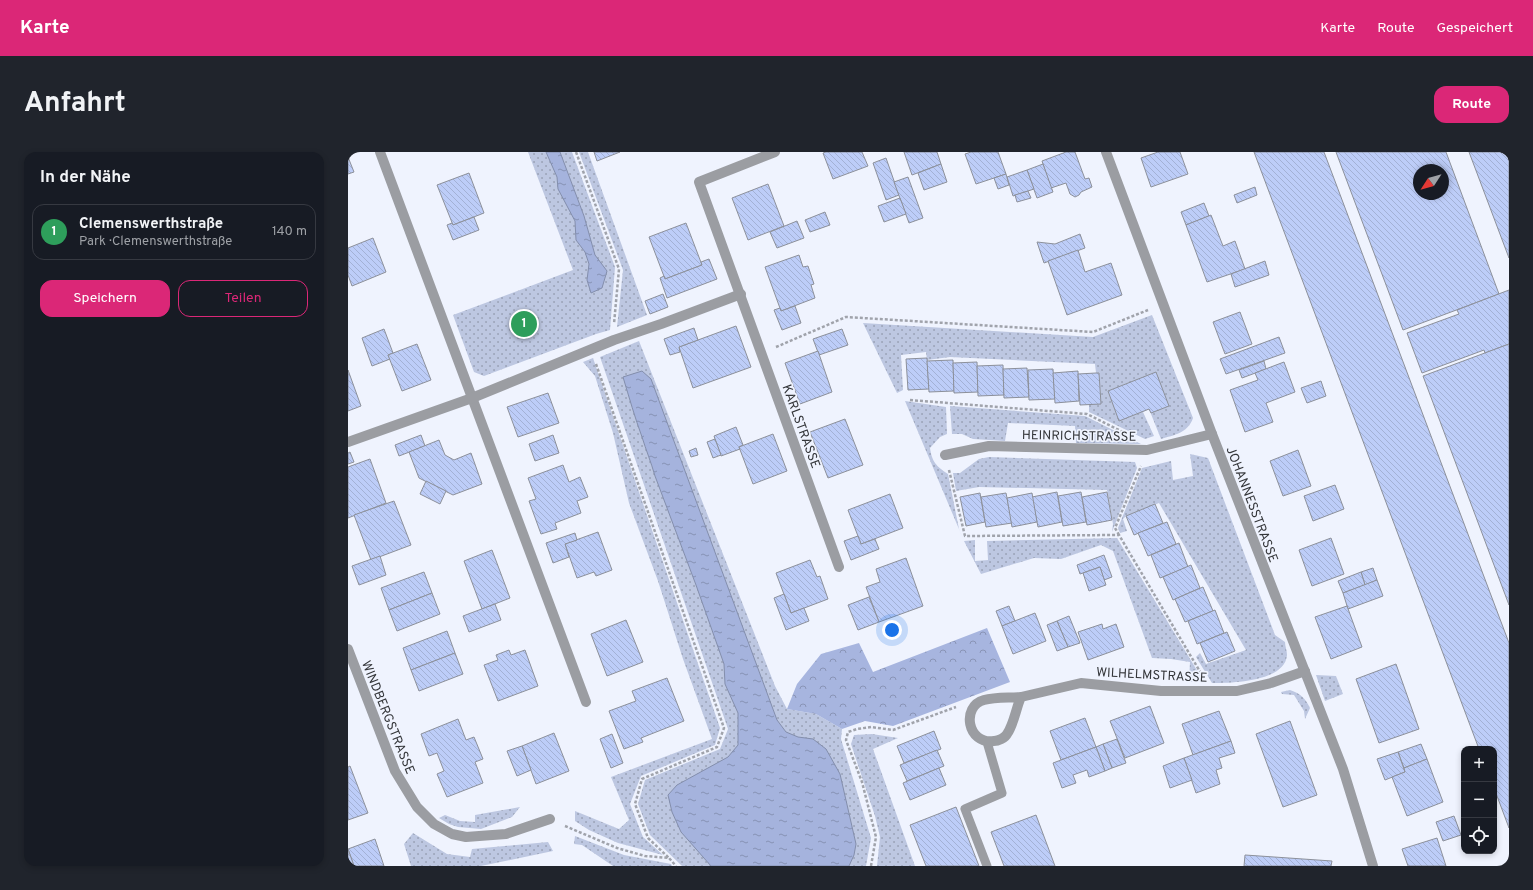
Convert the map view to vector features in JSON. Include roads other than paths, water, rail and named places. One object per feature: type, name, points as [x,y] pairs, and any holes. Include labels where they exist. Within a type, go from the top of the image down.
[{"type":"street","points":[[380,152],[586,702]]},
{"type":"street","name":"KARLSTRASSE","points":[[775,152],[699,182],[839,566]]},
{"type":"street","name":"JOHANNESSTRASSE","points":[[1106,152],[1212,434],[1343,769],[1373,866]]},
{"type":"street","points":[[348,442],[472,398],[614,340],[741,294]]},
{"type":"street","name":"HEINRICHSTRASSE","points":[[945,455],[989,446],[1147,450],[1212,434]]},
{"type":"street","name":"WINDBERGSTRASSE","points":[[349,654],[395,771],[418,807],[434,824],[452,834],[466,837],[506,834],[550,819]]},
{"type":"street","name":"WILHELMSTRASSE","points":[[987,742],[976,737],[970,727],[969,716],[973,708],[983,700],[1021,697],[1080,683],[1161,691],[1237,691],[1271,683],[1305,671]]},
{"type":"street","points":[[987,742],[997,741],[1006,735],[1021,697]]},
{"type":"lane","points":[[987,742],[1002,793],[965,809],[987,866]]},
{"type":"water","points":[[546,152],[560,152],[584,216],[595,255],[607,271],[602,288],[591,293],[587,280],[589,264],[585,252],[576,240],[575,221],[558,189],[557,177]]},
{"type":"water","points":[[642,371],[651,379],[777,720],[786,732],[798,737],[813,739],[826,749],[840,774],[856,844],[854,855],[849,866],[711,866],[681,832],[672,812],[668,795],[677,785],[728,757],[738,745],[738,713],[725,684],[724,664],[655,476],[634,415],[623,377]]},
{"type":"place","name":"Clemenswerthstraße","points":[[524,324]]}]
